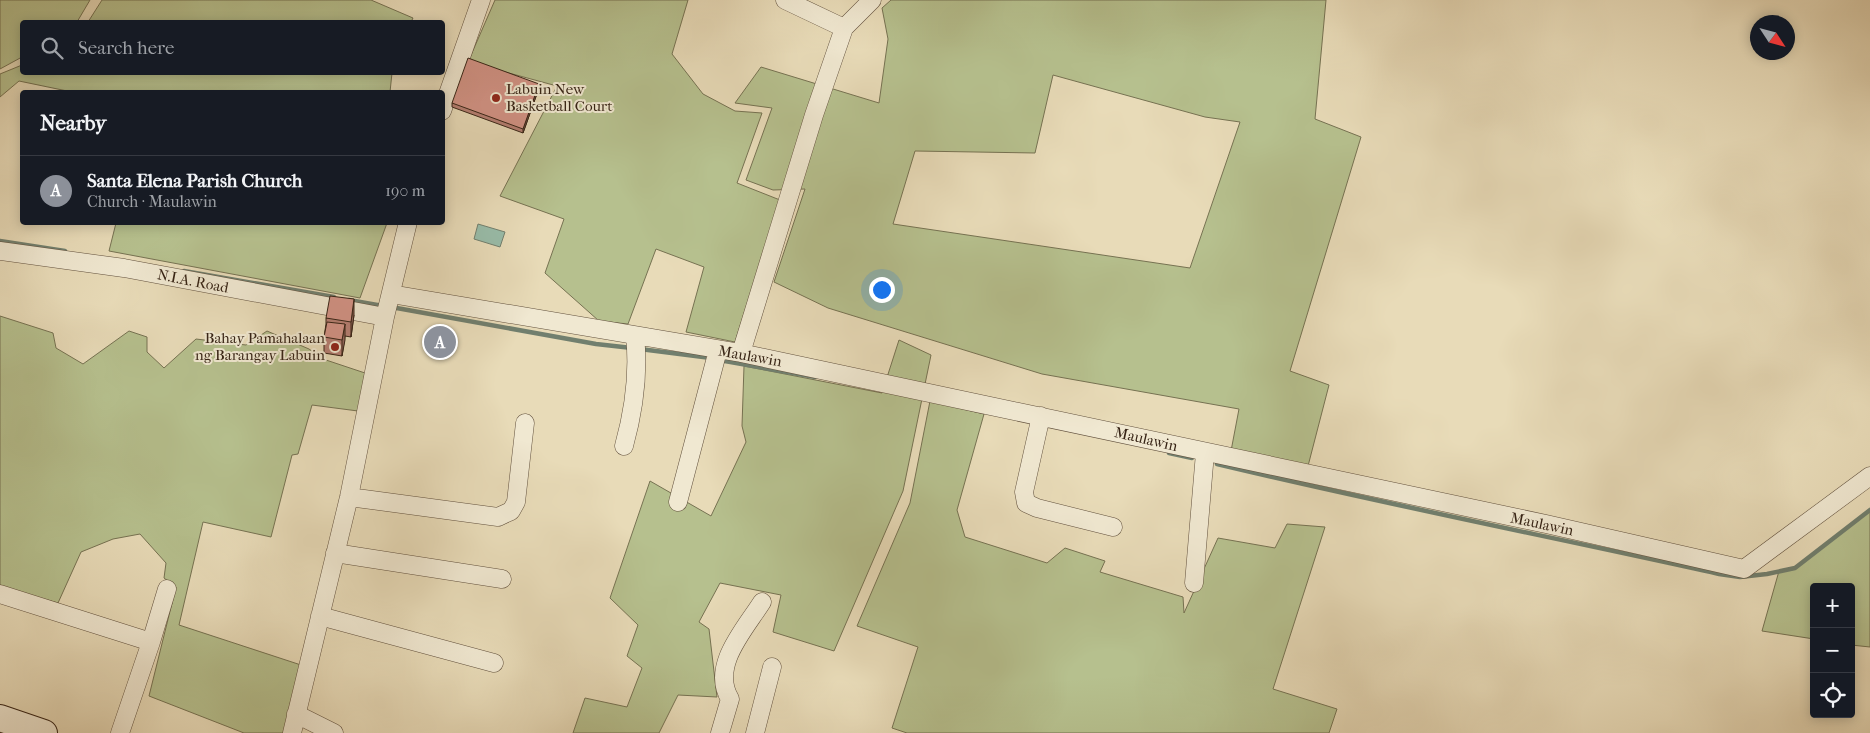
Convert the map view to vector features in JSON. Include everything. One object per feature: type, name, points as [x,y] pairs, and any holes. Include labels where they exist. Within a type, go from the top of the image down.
[{"type":"main road","points":[[0,718],[44,733]]},
{"type":"street","points":[[445,102],[481,0]]},
{"type":"street","points":[[785,0],[844,28]]},
{"type":"street","points":[[741,353],[814,115],[844,28],[872,0]]},
{"type":"street","points":[[292,733],[349,497],[385,317],[407,225]]},
{"type":"street","name":"N.I.A. Road","points":[[0,251],[124,268],[385,317]]},
{"type":"street","name":"Maulawin","points":[[391,294],[741,353],[1546,524],[1744,569],[1870,476]]},
{"type":"street","points":[[624,446],[634,394],[638,357],[636,336]]},
{"type":"street","points":[[678,502],[718,350]]},
{"type":"street","points":[[1041,416],[1024,492],[1026,503],[1037,508],[1113,526]]},
{"type":"street","points":[[349,497],[498,517],[511,511],[516,502],[526,423]]},
{"type":"street","points":[[1194,583],[1205,452]]},
{"type":"street","points":[[335,553],[502,579]]},
{"type":"street","points":[[120,733],[168,589]]},
{"type":"street","points":[[0,594],[150,642]]},
{"type":"street","points":[[720,733],[730,699],[726,685],[725,663],[762,602]]},
{"type":"street","points":[[320,616],[494,663]]},
{"type":"street","points":[[755,733],[772,667]]},
{"type":"street","points":[[296,714],[334,733]]},
{"type":"shaded area","points":[[0,0],[90,0],[78,20],[20,20],[20,58],[0,69]]},
{"type":"shaded area","points":[[102,0],[371,0],[413,18],[412,20],[89,20]]},
{"type":"shaded area","points":[[495,0],[688,0],[672,54],[703,94],[735,111],[762,113],[737,183],[780,200],[735,342],[686,332],[704,267],[656,249],[628,324],[599,321],[545,273],[564,219],[500,196],[557,86],[468,62]]},
{"type":"shaded area","points":[[891,0],[1326,0],[1315,119],[1361,137],[1290,371],[1329,385],[1308,466],[1231,451],[1239,409],[1042,374],[828,308],[774,282],[805,189],[773,190],[746,180],[772,108],[735,103],[761,67],[879,103],[888,39],[882,8]],"holes":[[[1053,75],[1205,117],[1240,122],[1190,268],[893,224],[915,151],[1035,153]]]},
{"type":"shaded area","points":[[20,66],[20,75],[392,75],[390,90],[62,90],[19,81],[0,97],[0,74]]},
{"type":"shaded area","points":[[478,224],[505,232],[500,247],[474,239]]},
{"type":"shaded area","points":[[115,225],[386,225],[360,298],[109,251]]},
{"type":"shaded area","points":[[0,316],[53,333],[56,348],[83,364],[129,331],[147,337],[147,352],[164,368],[196,339],[246,345],[267,331],[309,349],[323,359],[365,373],[358,411],[312,405],[298,454],[292,455],[271,537],[203,522],[179,625],[301,665],[284,733],[244,733],[149,696],[176,587],[164,578],[166,563],[140,534],[113,539],[81,552],[58,603],[0,587]]},
{"type":"shaded area","points":[[899,340],[931,355],[903,491],[834,651],[773,632],[781,595],[720,583],[699,622],[709,629],[717,697],[678,695],[659,733],[573,733],[585,698],[627,707],[642,668],[627,656],[638,625],[610,598],[650,481],[711,516],[746,442],[742,426],[744,366],[882,393]]},
{"type":"shaded area","points":[[930,401],[984,414],[957,510],[965,537],[1047,563],[1065,548],[1105,561],[1100,572],[1183,597],[1184,613],[1218,538],[1275,548],[1287,524],[1325,527],[1273,689],[1337,709],[1329,733],[907,733],[892,728],[918,647],[857,626],[910,503]]},
{"type":"shaded area","points":[[1870,510],[1870,647],[1855,645],[1855,583],[1810,583],[1810,638],[1762,631],[1779,571],[1795,568]]},
{"type":"building","name":"Labuin New Basketball Court","points":[[468,58],[539,84],[523,129],[452,103]]},
{"type":"building","points":[[330,296],[354,299],[351,322],[326,318]]},
{"type":"building","points":[[327,322],[345,324],[342,340],[324,337]]},
{"type":"waterway","points":[[0,241],[65,251]]},
{"type":"waterway","points":[[184,271],[334,297]]},
{"type":"waterway","points":[[349,300],[383,306]]},
{"type":"waterway","points":[[391,307],[596,344],[632,348]]},
{"type":"waterway","points":[[640,349],[711,358]]},
{"type":"waterway","points":[[719,360],[815,377]]},
{"type":"waterway","points":[[1169,453],[1192,458]]},
{"type":"waterway","points":[[1217,464],[1405,507],[1740,577],[1795,568],[1870,510]]},
{"type":"place","name":"Labuin New Basketball Court","points":[[496,98]]},
{"type":"place","name":"Santa Elena Parish Church","points":[[440,342]]},
{"type":"place","name":"Bahay Pamahalaan ng Barangay Labuin","points":[[335,347]]}]
